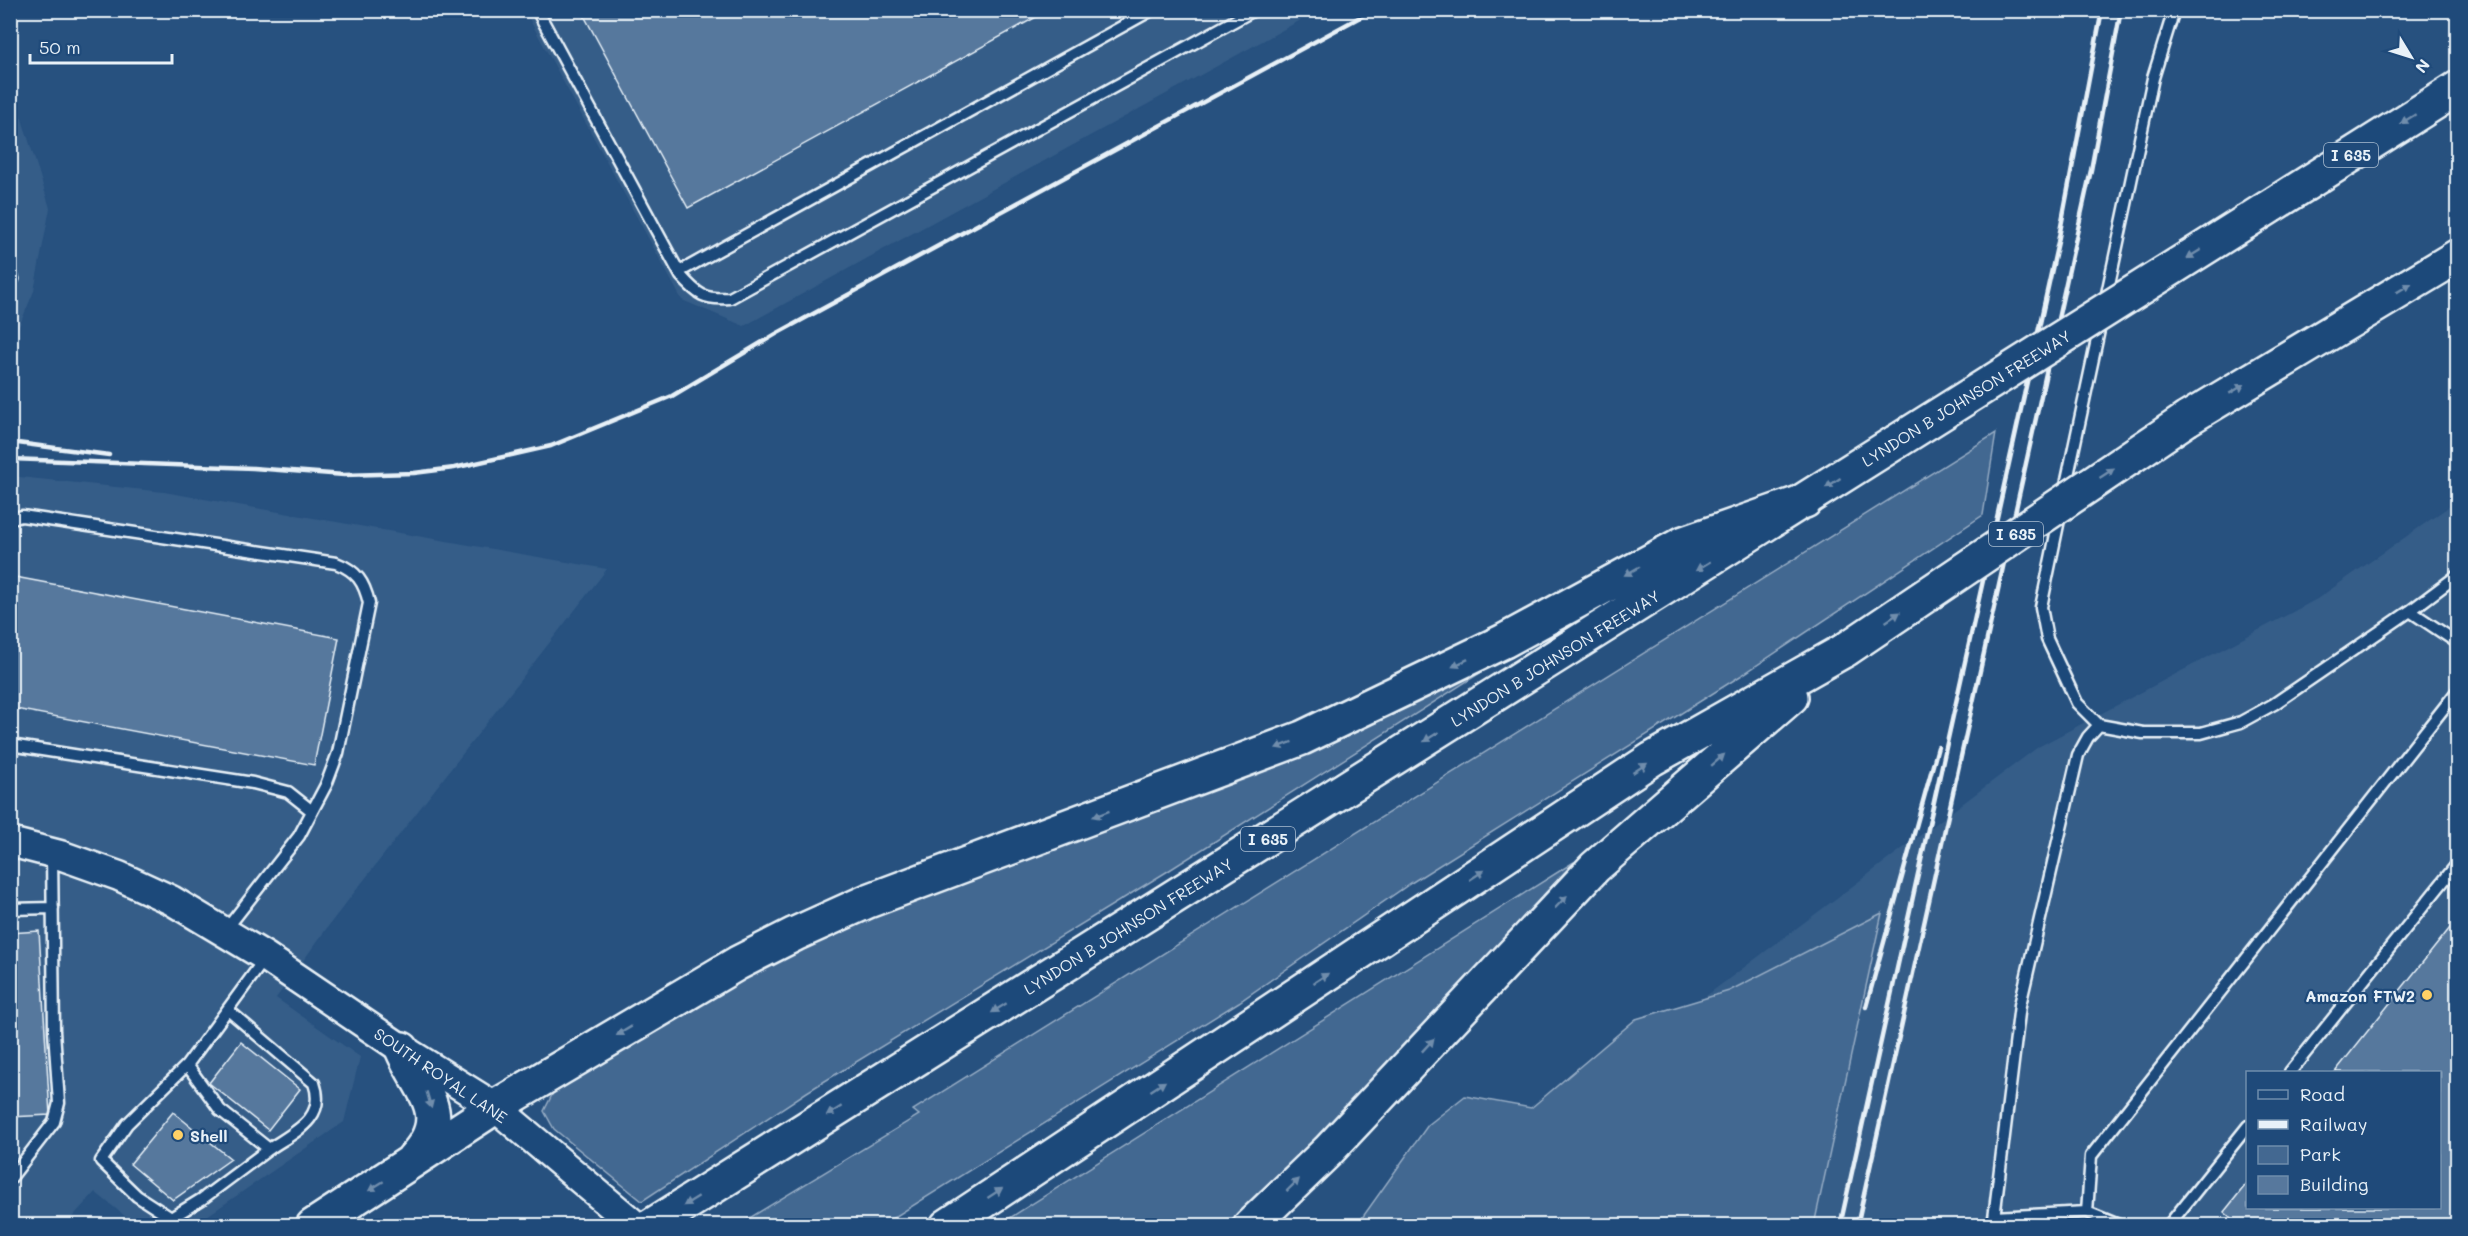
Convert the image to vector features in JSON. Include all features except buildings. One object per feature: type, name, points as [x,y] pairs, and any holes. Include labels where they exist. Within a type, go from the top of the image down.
[{"type":"highway","name":"LYNDON B JOHNSON FREEWAY","points":[[651,1226],[1805,501],[2457,88]]},
{"type":"highway","name":"I 635","points":[[947,1226],[1652,759],[1845,650],[2187,419],[2457,256]]},
{"type":"highway","points":[[313,1226],[495,1107],[738,963],[795,934],[868,901],[1302,738],[1504,641],[1684,543],[1805,501]]},
{"type":"highway","points":[[1250,1226],[1335,1143],[1595,867],[1845,650]]},
{"type":"highway","points":[[402,1049],[409,1066],[431,1100],[433,1124],[428,1139],[405,1167]]},
{"type":"main road","name":"SOUTH ROYAL LANE","points":[[10,843],[52,853],[119,876],[171,900],[266,957],[402,1049],[495,1107],[636,1226]]},
{"type":"lane","points":[[537,10],[679,272],[694,291],[710,299],[730,298],[1254,10]]},
{"type":"lane","points":[[679,272],[1152,10]]},
{"type":"lane","points":[[2174,10],[2153,78],[2041,607],[2047,639],[2057,664],[2078,702],[2100,725],[2143,733],[2201,733],[2241,722],[2274,704],[2410,611],[2457,574]]},
{"type":"lane","points":[[10,273],[13,279],[10,283]]},
{"type":"lane","points":[[10,519],[22,516],[336,563],[351,569],[364,585],[369,603],[338,753],[326,785],[299,836],[224,932]]},
{"type":"lane","points":[[2410,611],[2457,643]]},
{"type":"lane","points":[[2087,1212],[2091,1156],[2457,690]]},
{"type":"lane","points":[[2100,725],[2088,737],[2078,755],[2022,994],[1993,1221],[2087,1212],[2121,1226]]},
{"type":"lane","points":[[10,745],[253,783],[288,792],[312,811]]},
{"type":"lane","points":[[10,1179],[54,1122],[59,1103],[54,1030],[52,853]]},
{"type":"lane","points":[[2291,1071],[2457,863]]},
{"type":"lane","points":[[10,909],[53,908]]},
{"type":"lane","points":[[228,1010],[314,1083],[319,1096],[316,1110],[305,1124],[202,1199],[171,1218],[137,1196],[101,1161],[127,1124],[187,1065],[266,957]]},
{"type":"lane","points":[[187,1065],[220,1110],[269,1149]]},
{"type":"lane","points":[[2168,1226],[2246,1127]]},
{"type":"shaded area","points":[[525,11],[1317,11],[744,326],[682,300]]},
{"type":"shaded area","points":[[10,81],[50,208],[34,291],[15,336],[11,337]]},
{"type":"shaded area","points":[[10,476],[164,492],[607,569],[332,921],[276,998],[360,1057],[344,1122],[194,1225],[136,1225],[95,1192],[65,1225],[11,1225]]},
{"type":"shaded area","points":[[2457,501],[2457,1225],[1399,1226],[2038,747],[2317,599]]},
{"type":"green space","points":[[1996,433],[1983,515],[1742,675],[1411,883],[1239,1002],[882,1225],[738,1225],[919,1115],[913,1110]]},
{"type":"green space","points":[[1476,664],[1480,673],[1168,871],[807,1092],[642,1201],[554,1129],[544,1111],[554,1091],[725,982],[836,924]]},
{"type":"green space","points":[[1574,862],[1298,1161],[1225,1225],[997,1226]]},
{"type":"green space","points":[[1882,913],[1814,1225],[1357,1225],[1428,1125],[1465,1096],[1531,1108],[1636,1019],[1729,991]]},
{"type":"railway","points":[[10,459],[253,468],[344,475],[414,473],[454,468],[551,446],[672,396],[776,334],[1373,10]]},
{"type":"railway","points":[[1840,1226],[2058,242],[2102,10]]},
{"type":"railway","points":[[1857,1226],[2091,170],[2121,10]]},
{"type":"railway","points":[[10,442],[109,455]]},
{"type":"railway","points":[[1866,1007],[1938,747]]},
{"type":"place","name":"Amazon FTW2","points":[[2427,995]]},
{"type":"place","name":"Shell","points":[[178,1135]]}]
